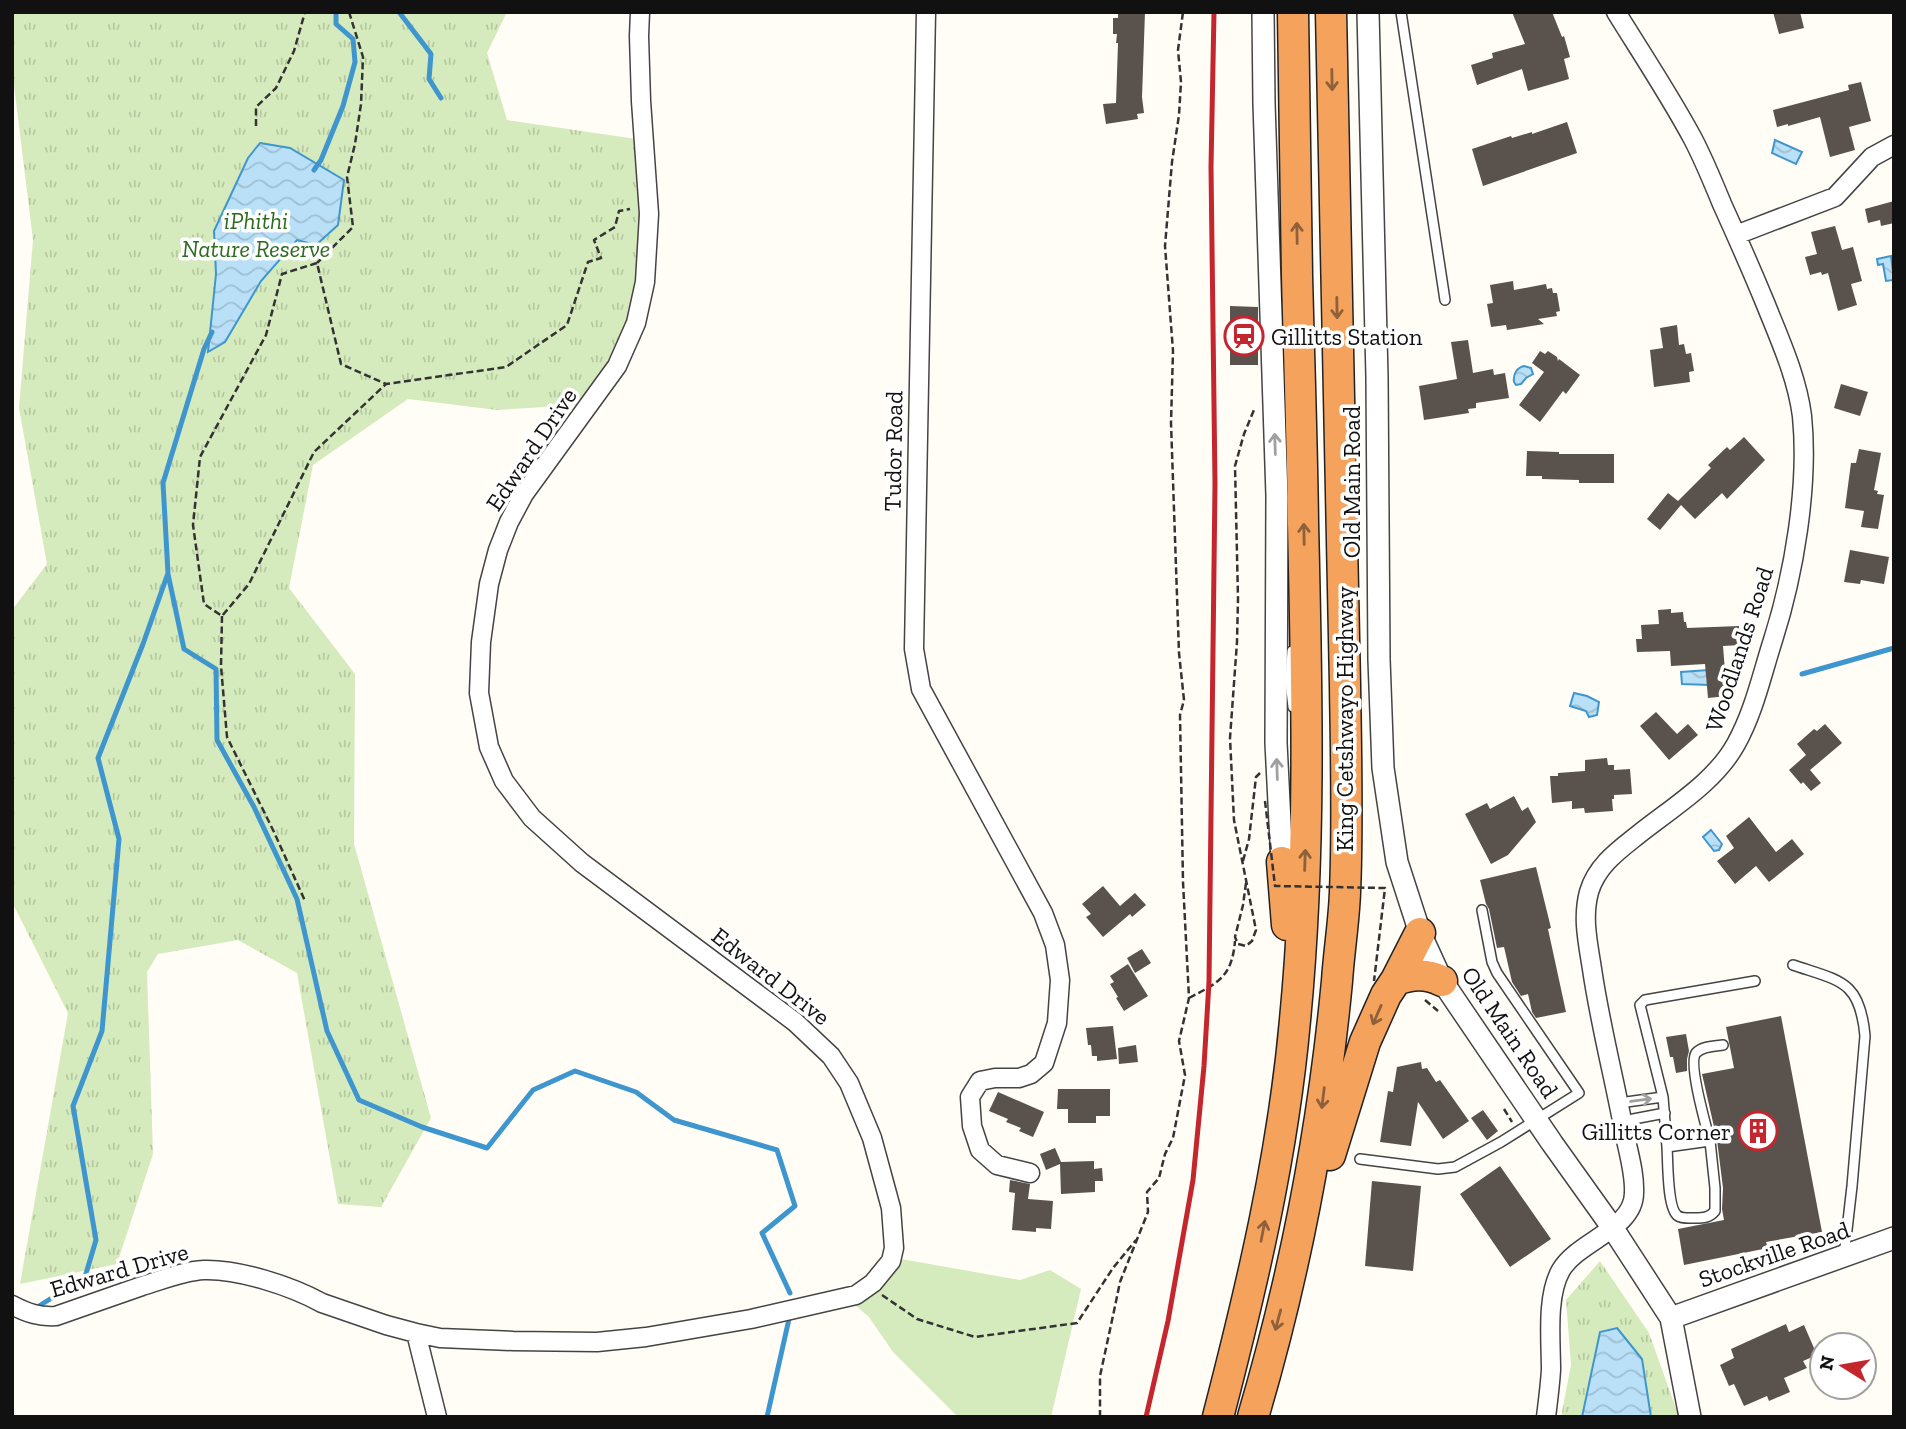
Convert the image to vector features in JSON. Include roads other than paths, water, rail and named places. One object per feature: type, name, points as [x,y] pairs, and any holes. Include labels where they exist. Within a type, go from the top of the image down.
[{"type":"highway","name":"King Cetshwayo Highway","points":[[1218,1417],[1264,1230],[1284,1111],[1295,1023],[1304,913],[1307,826],[1302,746],[1305,586],[1293,12]]},
{"type":"highway","name":"King Cetshwayo Highway","points":[[1253,1417],[1293,1262],[1321,1114],[1345,893],[1346,811],[1331,12]]},
{"type":"highway","points":[[1282,862],[1295,1023]]},
{"type":"highway","points":[[1293,1262],[1384,988],[1420,933]]},
{"type":"highway","points":[[1384,988],[1411,974],[1433,977],[1433,990]]},
{"type":"street","name":"Edward Drive","points":[[12,1306],[39,1317],[56,1316],[180,1274],[215,1270],[262,1279],[322,1303],[416,1334],[463,1340],[597,1342],[634,1339],[751,1319],[856,1295],[884,1272],[891,1261],[894,1248],[891,1208],[872,1138],[849,1083],[831,1056],[795,1022],[582,863],[532,818],[504,781],[489,747],[479,693],[481,642],[489,584],[498,550],[524,494],[617,366],[636,323],[645,282],[641,207],[640,12]]},
{"type":"street","name":"Tudor Road","points":[[926,12],[914,649],[921,689],[1043,913],[1055,945],[1060,980],[1056,1023],[1044,1063],[1031,1074],[1019,1078],[995,1078],[980,1082],[970,1097],[972,1126],[980,1150],[997,1165],[1030,1173]]},
{"type":"street","points":[[1264,12],[1264,103],[1277,496],[1276,743],[1282,862]]},
{"type":"street","name":"Old Main Road","points":[[1367,12],[1377,377],[1377,563],[1383,768],[1397,862],[1420,933],[1433,990],[1536,1120],[1612,1227],[1671,1318],[1690,1417]]},
{"type":"street","name":"Woodlands Road","points":[[1546,1417],[1551,1315],[1561,1270],[1575,1254],[1629,1213],[1634,1192],[1585,924],[1588,896],[1595,877],[1614,854],[1707,779],[1736,744],[1780,617],[1798,519],[1803,452],[1799,401],[1791,371],[1736,235],[1695,143],[1616,12]]},
{"type":"street","points":[[1736,235],[1835,197],[1872,157],[1894,145]]},
{"type":"street","name":"Stockville Road","points":[[1671,1318],[1894,1238]]},
{"type":"street","points":[[416,1334],[437,1417]]},
{"type":"lane","points":[[1401,12],[1445,300]]},
{"type":"lane","points":[[1296,622],[1305,586]]},
{"type":"lane","points":[[1292,646],[1290,681],[1294,721]]},
{"type":"lane","points":[[1360,1159],[1438,1169],[1451,1168],[1517,1132],[1579,1093],[1497,973],[1492,962],[1482,909]]},
{"type":"lane","points":[[1793,965],[1848,986],[1853,992],[1864,1022],[1854,1173],[1843,1257]]},
{"type":"lane","points":[[1723,1045],[1700,1050],[1695,1054],[1694,1061],[1710,1141],[1715,1211],[1711,1216],[1703,1218],[1683,1218],[1677,1216],[1674,1211],[1670,1194],[1663,1097],[1640,1005],[1645,1000],[1755,981]]},
{"type":"lane","points":[[1621,1112],[1663,1097]]},
{"type":"lane","points":[[1621,1112],[1665,1113]]},
{"type":"lane","points":[[1667,1147],[1710,1141]]},
{"type":"water","points":[[1775,140],[1802,152],[1796,164],[1772,153]]},
{"type":"water","points":[[260,143],[290,148],[344,180],[338,225],[316,245],[297,240],[261,281],[225,342],[208,352],[216,274],[214,231],[248,158]]},
{"type":"water","points":[[1891,256],[1894,280],[1886,281],[1883,264],[1878,265],[1877,259]]},
{"type":"water","points":[[1524,366],[1531,368],[1533,374],[1516,385],[1515,374]]},
{"type":"water","points":[[1708,670],[1709,685],[1682,684],[1681,672]]},
{"type":"water","points":[[1574,693],[1599,702],[1597,715],[1589,717],[1586,711],[1570,706]]},
{"type":"water","points":[[1711,830],[1722,844],[1719,850],[1714,851],[1703,837]]},
{"type":"water","points":[[1617,1328],[1642,1359],[1651,1417],[1582,1417],[1600,1332]]},
{"type":"waterway","points":[[314,170],[321,160],[343,106],[355,62],[353,39],[336,24],[336,12]]},
{"type":"waterway","points":[[399,12],[431,54],[429,79],[441,98]]},
{"type":"waterway","points":[[39,1306],[85,1277],[96,1240],[73,1106],[102,1031],[119,839],[98,758],[168,573],[163,483],[204,349],[212,332]]},
{"type":"waterway","points":[[168,574],[184,649],[216,669],[217,740],[254,807],[297,899],[327,1031],[359,1100],[422,1127],[487,1148],[533,1090],[575,1071],[636,1092],[674,1120],[777,1150],[795,1206],[762,1233],[790,1293]]},
{"type":"waterway","points":[[1802,674],[1894,648]]},
{"type":"waterway","points":[[767,1417],[789,1319]]},
{"type":"railway","points":[[1146,1417],[1168,1321],[1193,1180],[1209,982],[1215,484],[1211,167],[1214,12]]},
{"type":"place","name":"Gillitts Station","points":[[1244,336]]},
{"type":"place","name":"Gillitts Corner","points":[[1758,1131]]},
{"type":"park label","name":"iPhithi Nature Reserve","points":[[256,234]]}]
